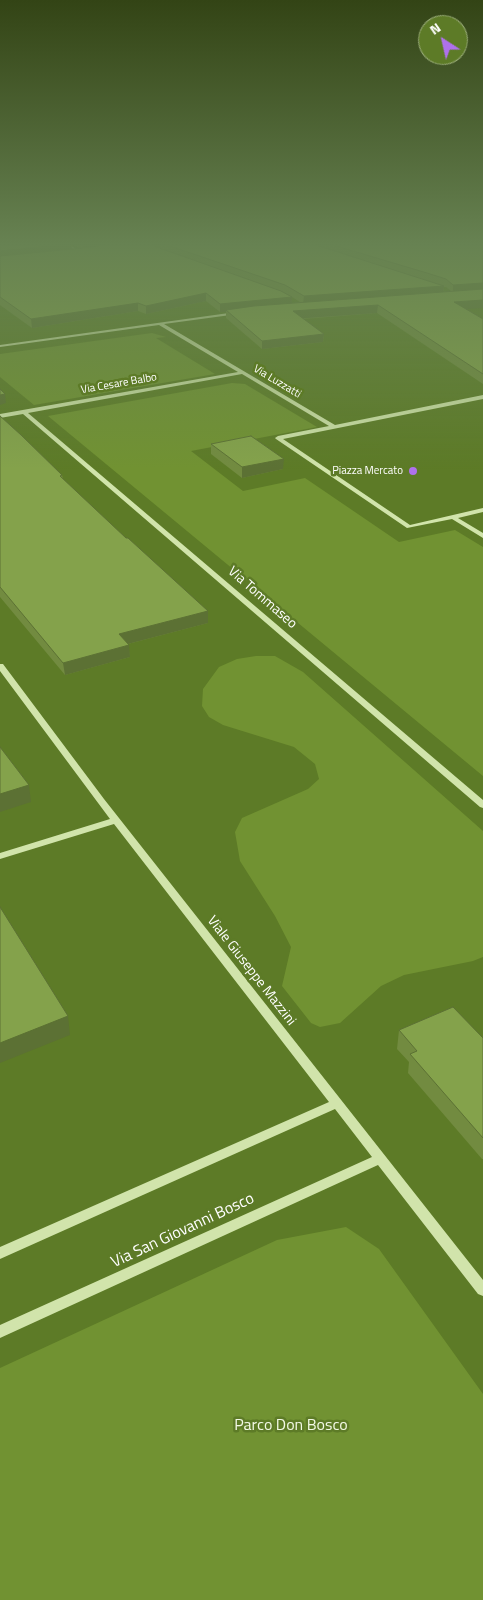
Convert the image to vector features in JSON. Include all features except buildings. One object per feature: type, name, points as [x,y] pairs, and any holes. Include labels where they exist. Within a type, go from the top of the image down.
[{"type":"street","points":[[0,346],[185,320]]},
{"type":"street","name":"Via Luzzatti","points":[[159,323],[334,428]]},
{"type":"street","name":"Via Cesare Balbo","points":[[0,416],[242,373]]},
{"type":"street","points":[[483,397],[278,438],[409,527],[483,510]]},
{"type":"street","name":"Via Tommaseo","points":[[24,412],[483,805]]},
{"type":"street","points":[[453,517],[483,536]]},
{"type":"street","name":"Viale Giuseppe Mazzini","points":[[0,666],[116,820],[483,1290]]},
{"type":"street","points":[[0,856],[116,820]]},
{"type":"street","points":[[0,1253],[336,1104]]},
{"type":"street","name":"Via San Giovanni Bosco","points":[[0,1332],[379,1159]]},
{"type":"green space","points":[[152,333],[166,337],[156,338],[215,374],[34,405],[0,377],[0,354]]},
{"type":"green space","points":[[232,383],[245,384],[317,427],[191,451],[243,491],[305,478],[399,542],[455,530],[483,547],[483,776],[48,416]]},
{"type":"green space","points":[[275,656],[303,672],[483,831],[483,957],[473,961],[404,975],[381,986],[340,1023],[320,1027],[311,1023],[282,986],[291,947],[275,916],[240,861],[235,832],[242,818],[308,789],[319,779],[315,764],[294,747],[223,725],[209,717],[202,706],[203,689],[219,667],[237,659]]},
{"type":"green space","name":"Parco Don Bosco","points":[[346,1227],[379,1249],[483,1394],[483,1600],[0,1600],[0,1368],[277,1240]]},
{"type":"place","name":"Piazza Mercato","points":[[413,471]]}]
